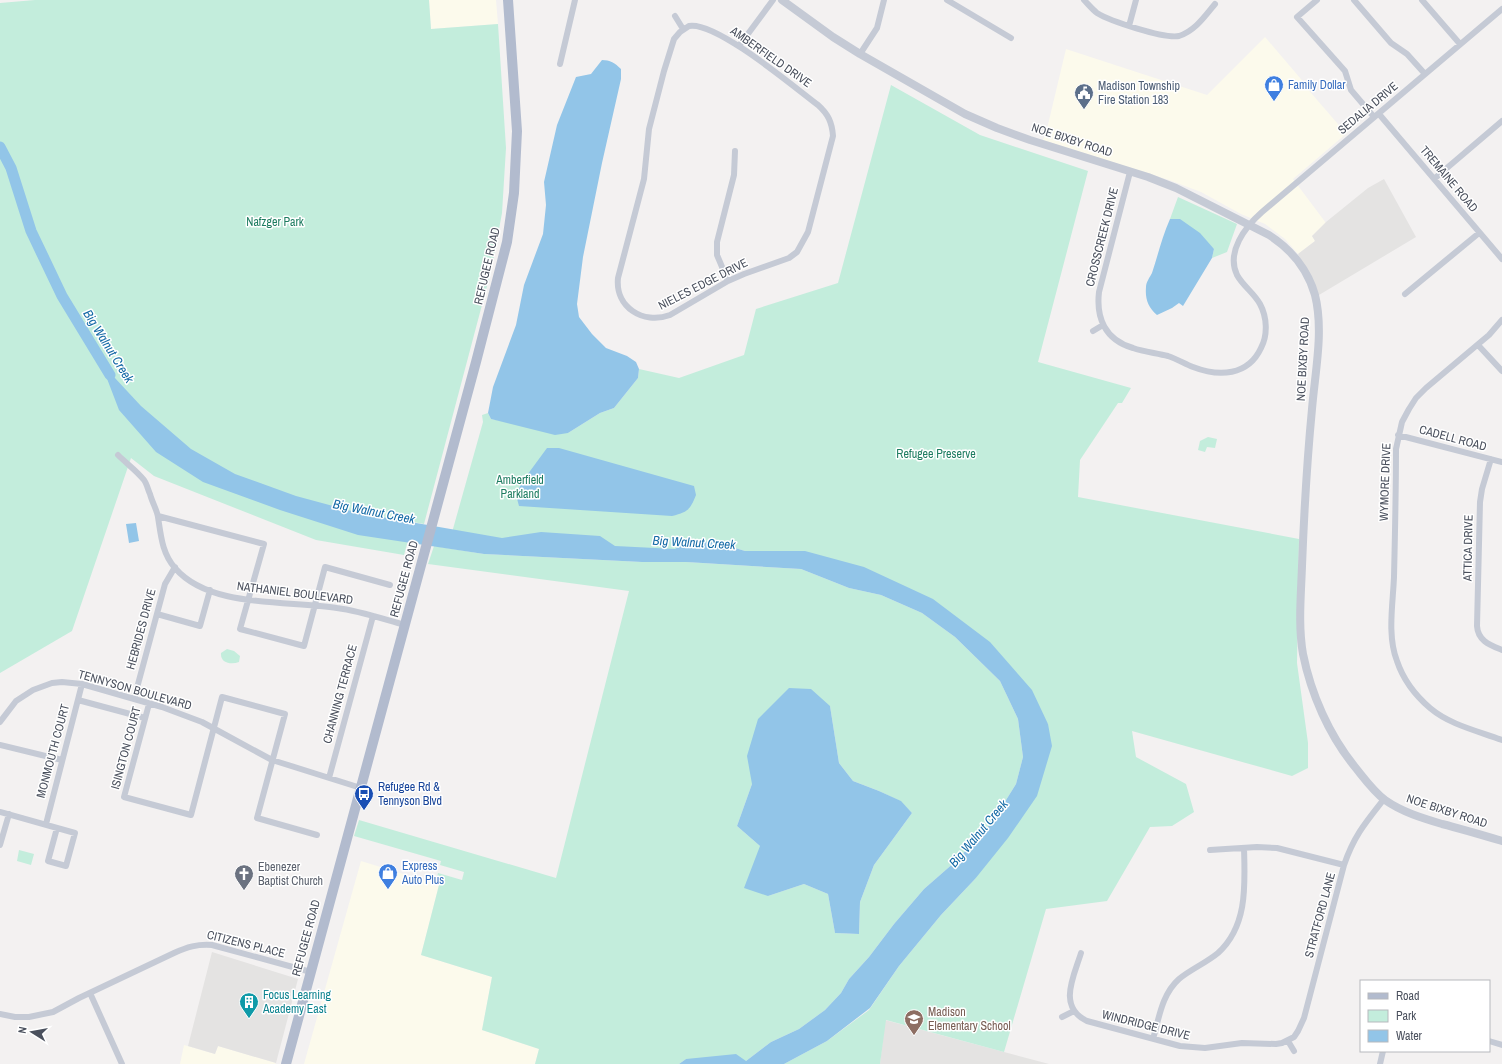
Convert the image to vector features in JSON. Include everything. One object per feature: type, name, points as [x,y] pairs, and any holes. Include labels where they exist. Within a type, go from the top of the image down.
[{"type":"main road","name":"REFUGEE ROAD","points":[[286,1064],[501,269],[512,211],[516,174],[517,131],[508,0]]},
{"type":"street","points":[[560,64],[575,0]]},
{"type":"street","points":[[739,46],[773,0]]},
{"type":"street","name":"NOE BIXBY ROAD","points":[[782,0],[833,37],[860,54],[950,106],[981,122],[1030,140],[1176,188],[1275,239],[1297,259],[1310,280],[1316,300],[1319,331],[1304,511],[1300,601],[1303,653],[1312,685],[1332,732],[1351,762],[1384,799],[1400,809],[1412,814],[1502,841]]},
{"type":"street","points":[[860,54],[877,28],[884,0]]},
{"type":"street","points":[[947,0],[1011,38]]},
{"type":"street","points":[[1084,0],[1097,13],[1118,23],[1169,36],[1178,36],[1195,27],[1215,4]]},
{"type":"street","points":[[1129,26],[1136,0]]},
{"type":"street","name":"TREMAINE ROAD","points":[[1317,0],[1297,17],[1344,71],[1351,90],[1434,179],[1502,259]]},
{"type":"street","points":[[1354,0],[1391,43],[1407,54],[1425,74]]},
{"type":"street","points":[[1422,0],[1460,44]]},
{"type":"street","name":"SEDALIA DRIVE","points":[[1249,225],[1262,212],[1502,9]]},
{"type":"street","points":[[675,16],[683,29]]},
{"type":"street","name":"AMBERFIELD DRIVE","points":[[683,29],[689,26],[698,26],[716,32],[739,46],[818,104],[828,115],[833,128]]},
{"type":"street","name":"NIELES EDGE DRIVE","points":[[683,29],[674,39],[671,47],[649,129],[644,179],[618,278],[618,288],[620,294],[624,303],[631,310],[642,317],[662,318],[670,315],[728,281],[789,258],[800,247],[808,232],[832,143],[833,128]]},
{"type":"street","points":[[1434,179],[1501,124]]},
{"type":"street","points":[[728,281],[720,264],[716,250],[718,235],[734,175],[735,150]]},
{"type":"street","name":"CROSSCREEK DRIVE","points":[[1130,172],[1100,287],[1098,309],[1103,325],[1108,333],[1126,346],[1169,356],[1201,370],[1220,374],[1236,371],[1245,367],[1260,350],[1265,339],[1266,328],[1263,310],[1259,302],[1237,275],[1234,263],[1235,250],[1242,234],[1249,225]]},
{"type":"street","points":[[1405,294],[1479,233]]},
{"type":"street","name":"WYMORE DRIVE","points":[[1502,320],[1478,345],[1426,388],[1416,398],[1405,415],[1398,436],[1396,449],[1392,629],[1396,660],[1402,674],[1419,696],[1438,713],[1457,724],[1502,740]]},
{"type":"street","points":[[1093,331],[1103,325]]},
{"type":"street","points":[[1478,345],[1502,371]]},
{"type":"street","name":"CADELL ROAD","points":[[1398,436],[1502,462]]},
{"type":"street","name":"NATHANIEL BOULEVARD","points":[[118,454],[145,481],[158,516],[164,551],[174,567],[189,580],[210,590],[249,600],[338,608],[405,625]]},
{"type":"street","name":"ATTICA DRIVE","points":[[1490,459],[1482,488],[1480,510],[1477,626],[1478,639],[1502,650]]},
{"type":"street","points":[[158,516],[264,544],[240,629],[304,646],[325,567],[390,585]]},
{"type":"street","name":"HEBRIDES DRIVE","points":[[134,699],[165,584],[174,567]]},
{"type":"street","points":[[157,614],[200,626],[210,590]]},
{"type":"street","name":"CHANNING TERRACE","points":[[329,778],[373,616]]},
{"type":"street","name":"TENNYSON BOULEVARD","points":[[0,722],[16,701],[33,690],[52,683],[62,682],[82,684],[134,699],[202,722],[272,760],[361,788]]},
{"type":"street","name":"MONMOUTH COURT","points":[[46,824],[82,684]]},
{"type":"street","points":[[214,728],[222,697],[284,714],[257,818],[317,835]]},
{"type":"street","points":[[78,700],[145,718]]},
{"type":"street","name":"ISINGTON COURT","points":[[149,704],[124,797],[191,815],[214,728]]},
{"type":"street","points":[[0,745],[62,760]]},
{"type":"street","name":"STRATFORD LANE","points":[[1288,1041],[1298,1031],[1304,1018],[1344,865],[1354,840],[1360,830],[1384,799]]},
{"type":"street","points":[[0,812],[75,833],[66,866],[48,860],[57,828]]},
{"type":"street","points":[[0,845],[9,814]]},
{"type":"street","points":[[1153,1039],[1162,1006],[1172,987],[1180,979],[1223,949],[1235,930],[1240,917],[1245,888],[1244,848]]},
{"type":"street","points":[[1210,850],[1277,848],[1344,865]]},
{"type":"street","name":"CITIZENS PLACE","points":[[0,1014],[15,1017],[29,1017],[53,1012],[174,953],[199,944],[212,945],[311,972]]},
{"type":"street","points":[[1062,1016],[1074,1011],[1071,1006],[1070,995],[1081,953]]},
{"type":"street","points":[[90,993],[122,1064]]},
{"type":"street","name":"WINDRIDGE DRIVE","points":[[1074,1011],[1082,1019],[1087,1021],[1180,1046],[1212,1048],[1242,1043],[1276,1044],[1288,1041]]},
{"type":"street","points":[[1288,1041],[1294,1051]]},
{"type":"street","points":[[1490,1041],[1502,1045]]},
{"type":"street","points":[[1380,1064],[1383,1052]]},
{"type":"shaded area","points":[[429,0],[496,0],[498,24],[431,29]]},
{"type":"shaded area","points":[[1265,37],[1306,85],[1305,86],[1347,133],[1293,179],[1326,223],[1312,236],[1315,241],[1298,254],[1285,239],[1265,224],[1241,214],[1201,192],[1169,180],[1043,140],[1066,49],[1207,95]]},
{"type":"shaded area","points":[[1384,179],[1416,237],[1319,295],[1298,254],[1315,241],[1312,236],[1326,222],[1368,188]]},
{"type":"shaded area","points":[[361,861],[439,885],[421,955],[492,977],[482,1030],[539,1049],[535,1064],[304,1064]]},
{"type":"shaded area","points":[[212,952],[298,979],[276,1063],[218,1046],[215,1054],[188,1046]]},
{"type":"shaded area","name":"Madison Elementary School","points":[[885,1020],[1049,1064],[880,1064]]},
{"type":"shaded area","points":[[184,1045],[215,1054],[218,1046],[276,1063],[180,1064]]},
{"type":"green space","name":"Nafzger Park","points":[[35,0],[429,0],[431,29],[498,24],[506,148],[502,213],[492,267],[424,524],[413,522],[404,555],[316,540],[154,476],[131,458],[72,631],[0,673],[0,3]]},
{"type":"green space","points":[[891,85],[980,135],[1088,171],[1038,362],[1131,388],[1122,403],[1118,403],[1080,460],[1078,497],[1299,539],[1297,663],[1308,743],[1308,768],[1292,776],[1132,731],[1136,757],[1186,784],[1194,812],[1172,826],[1150,827],[1107,901],[1046,909],[1004,1052],[886,1020],[880,1064],[784,1064],[827,1041],[869,1010],[899,966],[941,915],[975,879],[1048,724],[942,609],[766,551],[745,551],[719,543],[687,552],[451,536],[483,422],[482,415],[488,413],[491,419],[568,433],[600,413],[614,408],[638,378],[639,369],[679,378],[744,355],[756,309],[838,283]]},
{"type":"green space","points":[[1178,197],[1237,224],[1227,252],[1212,258],[1214,249],[1170,219]]},
{"type":"green space","points":[[1208,437],[1217,439],[1215,448],[1207,447],[1205,452],[1198,450],[1200,441]]},
{"type":"green space","points":[[434,546],[484,554],[642,562],[686,562],[801,569],[849,588],[881,595],[922,613],[955,637],[1000,681],[1018,719],[1023,757],[1016,784],[993,821],[956,861],[924,889],[894,924],[869,957],[849,979],[841,993],[825,1010],[799,1029],[771,1042],[746,1061],[686,1059],[679,1064],[535,1064],[539,1049],[482,1030],[492,977],[421,955],[439,885],[435,884],[438,873],[462,880],[464,872],[440,865],[441,861],[354,836],[359,820],[556,878],[629,591],[428,564]],"holes":[[[830,706],[839,763],[853,781],[900,801],[912,813],[874,865],[860,902],[859,934],[835,933],[828,894],[804,884],[768,896],[760,846],[737,826],[752,784]]]},
{"type":"green space","points":[[227,649],[234,651],[240,656],[239,662],[230,663],[222,659],[221,653]]},
{"type":"green space","points":[[19,850],[34,854],[31,865],[17,861]]},
{"type":"water","points":[[602,60],[612,62],[621,69],[621,79],[583,257],[577,304],[579,317],[592,334],[606,348],[627,356],[636,362],[639,369],[638,378],[614,408],[600,413],[568,433],[555,435],[491,419],[488,413],[493,387],[516,325],[524,285],[543,234],[546,205],[544,182],[557,125],[576,77],[591,74]]},
{"type":"water","points":[[1170,219],[1180,219],[1200,233],[1214,249],[1212,258],[1183,306],[1179,303],[1157,315],[1151,309],[1148,302],[1146,285],[1152,273],[1162,239]]},
{"type":"water","points":[[101,363],[141,406],[191,449],[235,474],[296,496],[359,513],[502,538],[541,532],[600,536],[615,546],[675,549],[690,540],[719,543],[745,551],[805,551],[864,567],[933,599],[990,642],[1032,690],[1048,724],[1052,746],[1037,796],[1008,838],[975,879],[941,915],[899,966],[870,1008],[827,1041],[784,1064],[679,1064],[686,1059],[736,1054],[746,1061],[771,1042],[799,1029],[825,1010],[841,993],[849,979],[869,957],[894,924],[924,889],[956,861],[993,821],[1016,784],[1023,757],[1018,719],[1000,681],[955,637],[922,613],[881,595],[849,588],[801,569],[686,562],[642,562],[484,554],[358,535],[280,510],[203,482],[156,452],[119,410]]},
{"type":"water","points":[[547,448],[559,448],[694,486],[696,495],[688,510],[672,516],[519,506],[516,495],[522,482]]},
{"type":"water","points":[[136,523],[139,541],[129,543],[126,524]]},
{"type":"water","points":[[789,688],[811,689],[830,706],[839,763],[853,781],[901,801],[912,813],[874,865],[860,902],[859,934],[835,933],[828,894],[804,884],[768,896],[744,888],[760,846],[737,826],[752,784],[747,756],[758,719]]},
{"type":"waterway","name":"Big Walnut Creek","points":[[0,147],[11,168],[31,231],[62,296],[110,375]]},
{"type":"place","name":"Family Dollar","points":[[1274,102]]},
{"type":"place","name":"Madison Township Fire Station 183","points":[[1084,110]]},
{"type":"place","name":"Refugee Rd & Tennyson Blvd","points":[[364,811]]},
{"type":"place","name":"Express Auto Plus","points":[[388,890]]},
{"type":"place","name":"Ebenezer Baptist Church","points":[[244,891]]},
{"type":"place","name":"Focus Learning Academy East","points":[[249,1019]]},
{"type":"place","name":"Madison Elementary School","points":[[914,1036]]},
{"type":"park label","name":"Refugee Preserve","points":[[936,454]]},
{"type":"park label","name":"Amberfield Parkland","points":[[520,487]]}]
